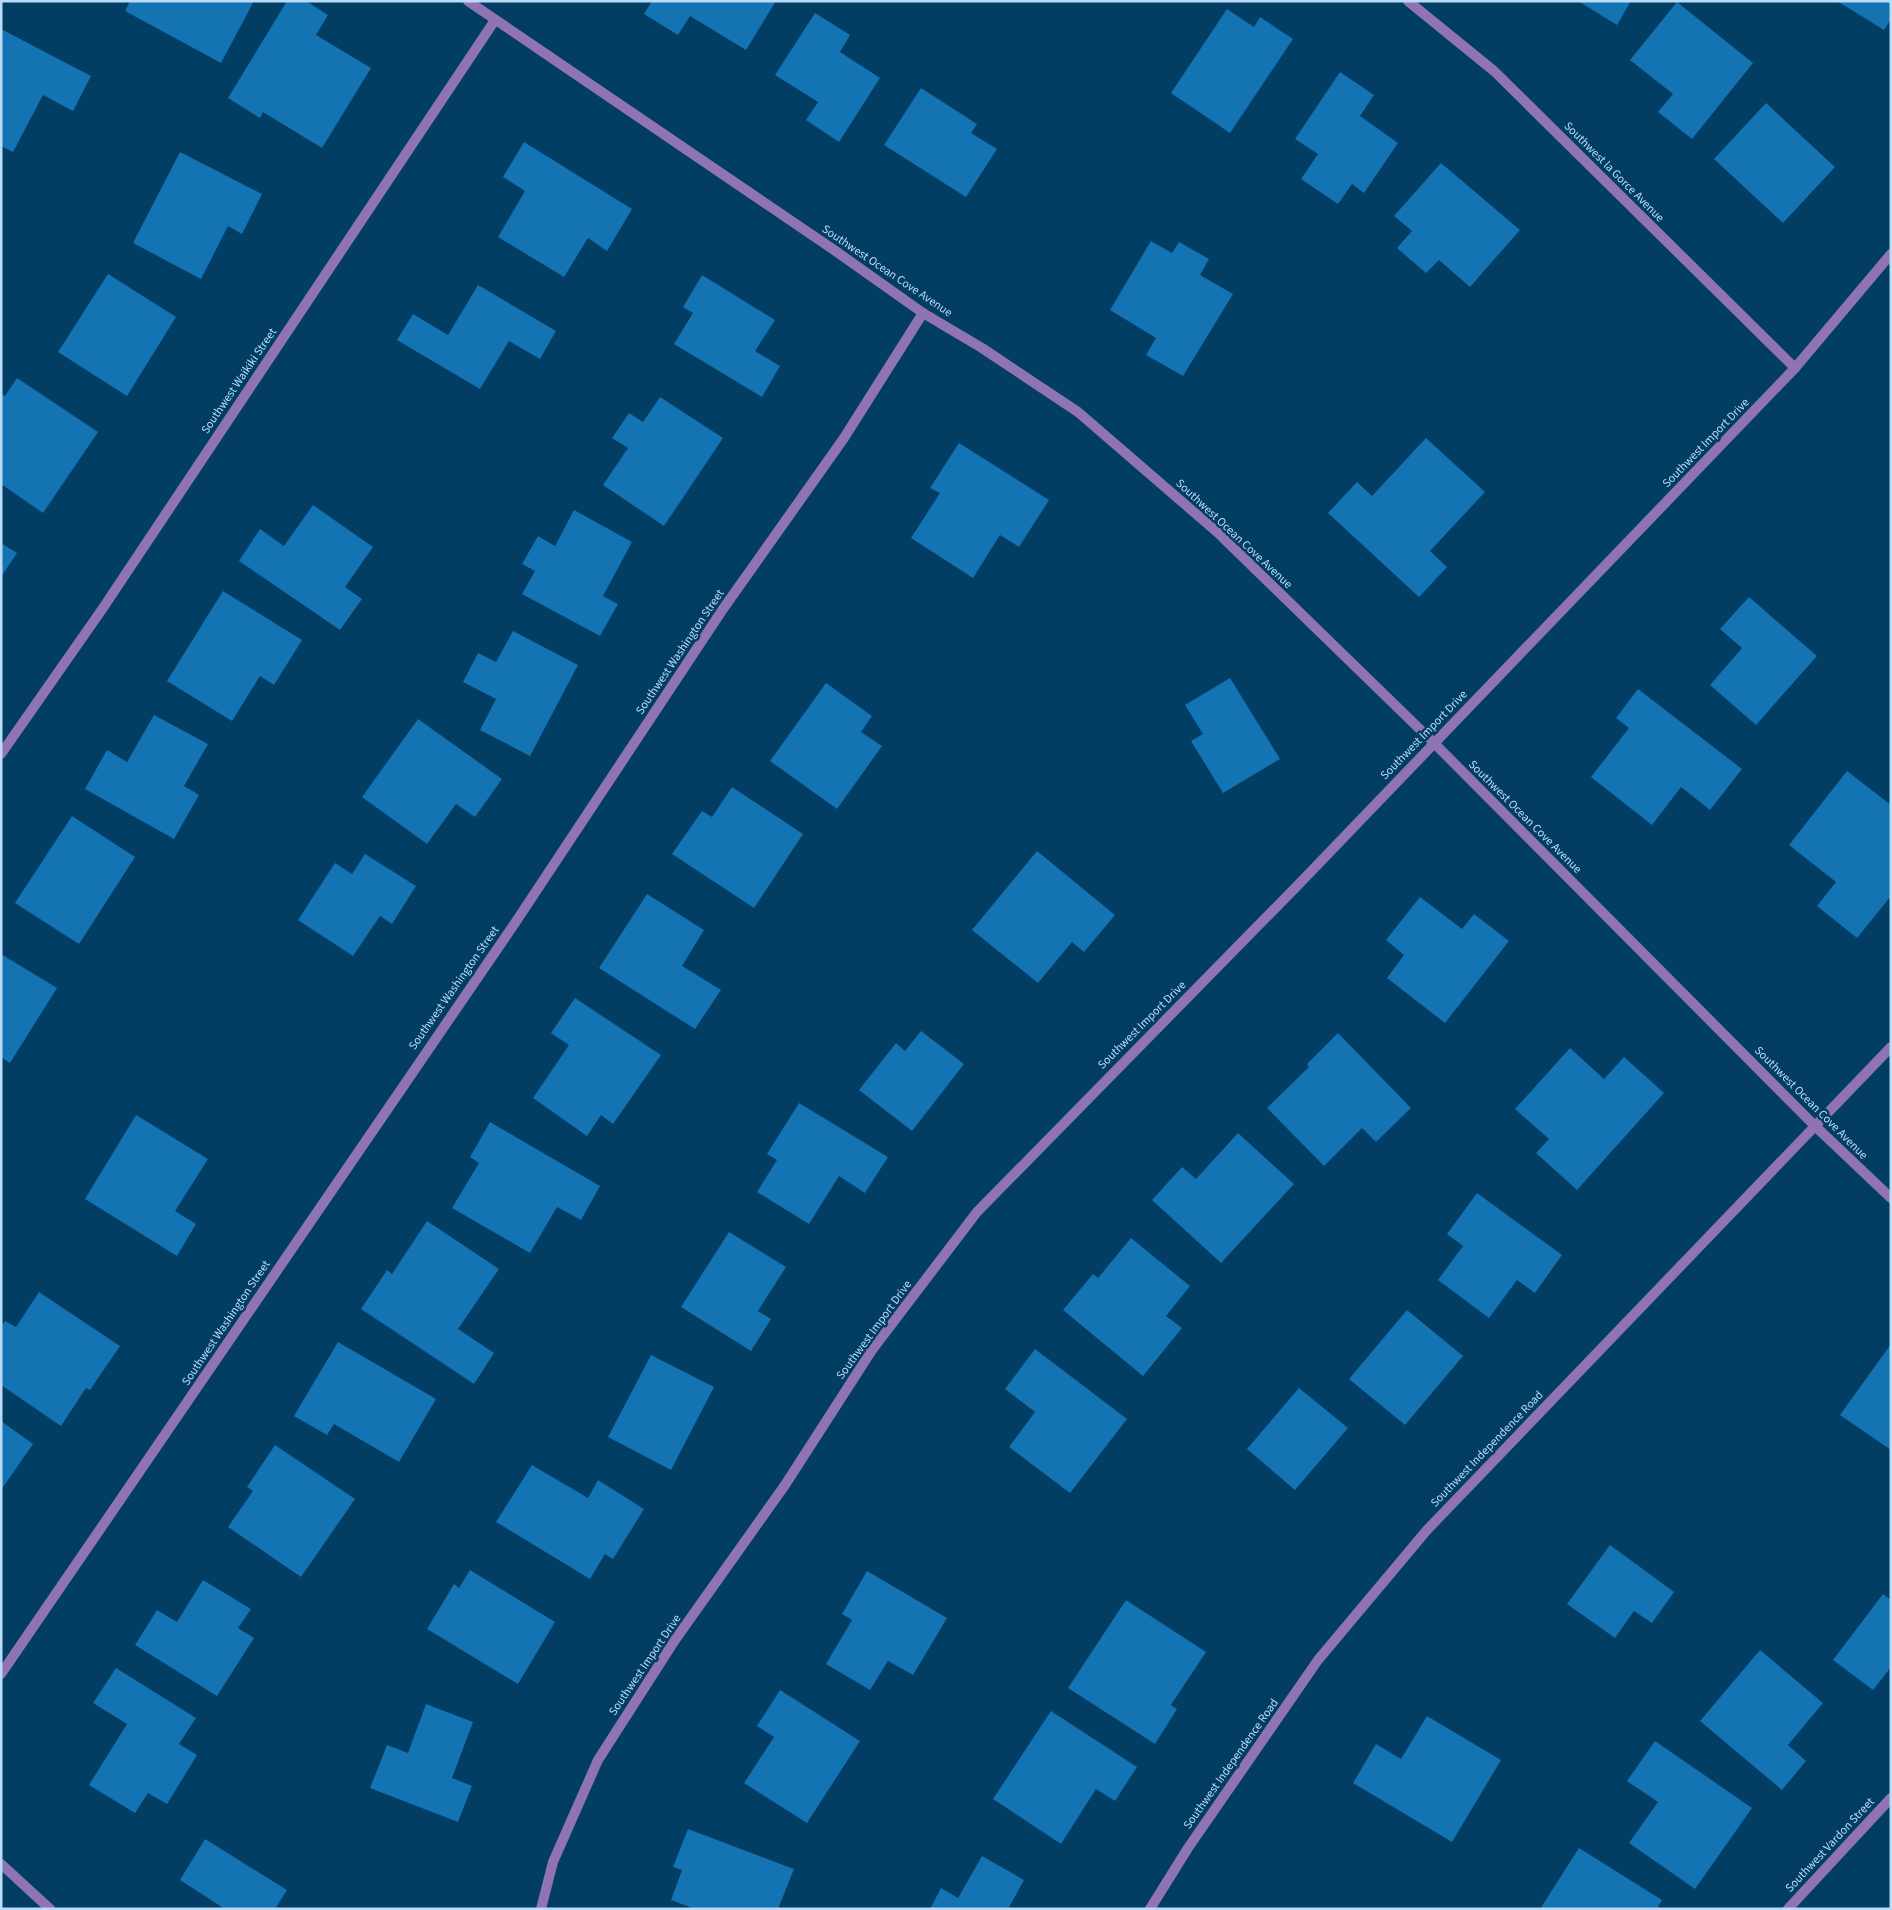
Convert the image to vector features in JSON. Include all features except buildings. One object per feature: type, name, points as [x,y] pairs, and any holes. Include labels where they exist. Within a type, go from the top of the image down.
[{"type":"street","name":"Southwest Ocean Cove Avenue","points":[[468,1],[837,252],[923,313],[982,348],[1078,412],[1217,532],[1433,742],[1814,1125],[1891,1198]]},
{"type":"street","name":"Southwest la Gorce Avenue","points":[[1413,3],[1494,72],[1795,368]]},
{"type":"street","name":"Southwest Waikiki Street","points":[[1,754],[108,600],[495,20]]},
{"type":"street","name":"Southwest Import Drive","points":[[540,1909],[553,1862],[598,1760],[675,1640],[785,1485],[872,1350],[977,1212],[1298,885],[1433,742],[1795,368],[1891,254]]},
{"type":"street","name":"Southwest Washington Street","points":[[1,1674],[515,923],[728,602],[844,438],[923,313]]},
{"type":"street","name":"Southwest Independence Road","points":[[1150,1909],[1188,1848],[1318,1660],[1427,1530],[1891,1047]]},
{"type":"street","name":"Southwest Vardon Street","points":[[1788,1909],[1891,1798]]},
{"type":"street","points":[[1,1864],[50,1909]]}]
